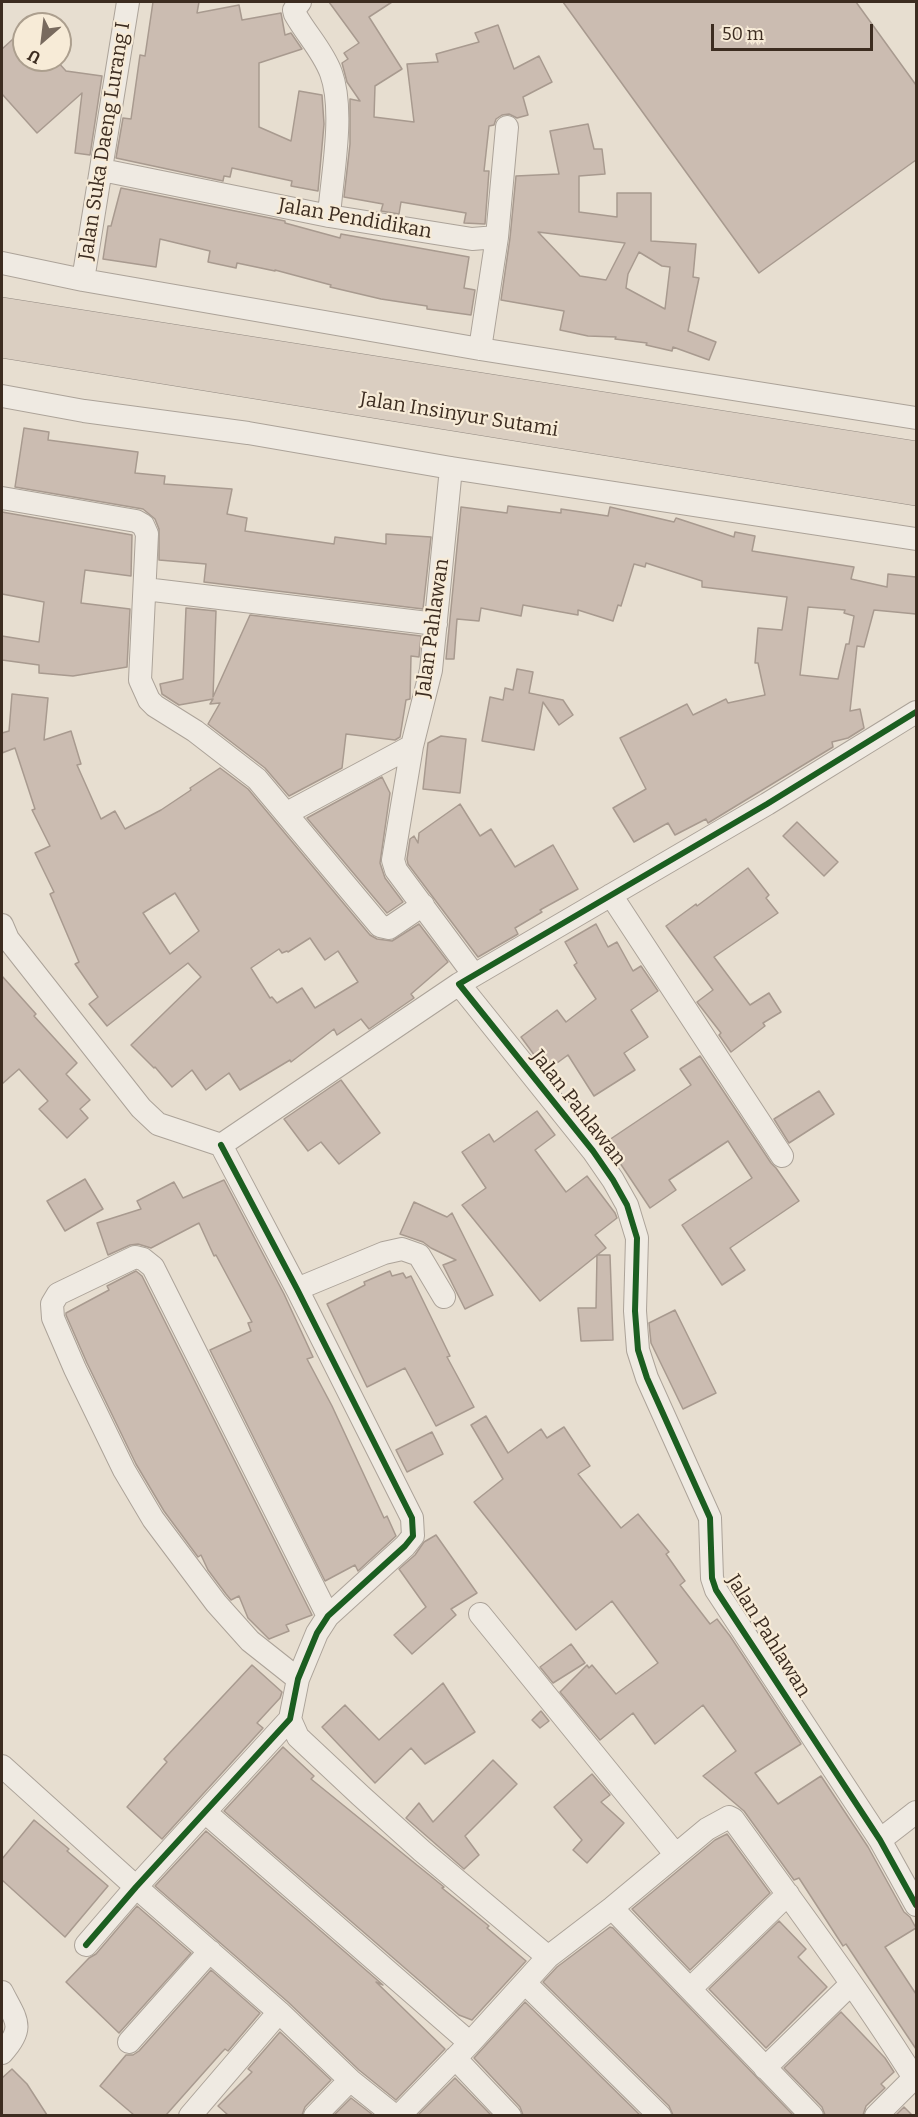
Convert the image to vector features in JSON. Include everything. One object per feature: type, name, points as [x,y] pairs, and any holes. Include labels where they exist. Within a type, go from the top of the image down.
[{"type":"highway","name":"Jalan Insinyur Sutami","points":[[2,314],[916,458]]},
{"type":"highway","name":"Jalan Insinyur Sutami","points":[[2,341],[916,489]]},
{"type":"street","name":"Jalan Suka Daeng Lurang I","points":[[83,280],[128,2]]},
{"type":"street","points":[[300,2],[294,10],[295,14],[322,54],[332,74],[339,113],[329,216]]},
{"type":"street","points":[[480,349],[502,201],[507,127]]},
{"type":"street","name":"Jalan Pendidikan","points":[[102,170],[329,216],[472,239],[497,237]]},
{"type":"street","points":[[2,263],[83,280],[480,349],[916,418]]},
{"type":"street","points":[[2,396],[84,411],[248,433],[451,468],[916,539]]},
{"type":"street","name":"Jalan Pahlawan","points":[[451,468],[431,670],[412,746],[393,860],[396,870],[423,905],[467,980],[593,1151],[627,1205],[637,1238],[634,1311],[638,1350],[647,1378],[710,1518],[712,1578],[716,1590],[880,1840],[916,1905]]},
{"type":"street","points":[[2,498],[136,521],[143,525],[147,534],[140,680],[149,700],[195,731],[257,779],[380,926],[389,928],[423,905]]},
{"type":"street","points":[[145,589],[436,624]]},
{"type":"street","points":[[221,1144],[467,980],[767,804],[916,712]]},
{"type":"street","points":[[286,813],[412,746]]},
{"type":"street","points":[[611,895],[782,1156]]},
{"type":"street","points":[[4,938],[141,1108],[158,1124],[221,1144],[412,1518],[414,1529],[413,1536],[405,1546],[328,1617],[317,1633],[298,1679],[290,1719],[86,1945]]},
{"type":"street","points":[[297,1289],[384,1253],[402,1249],[419,1255],[444,1297]]},
{"type":"street","points":[[298,1679],[243,1634],[216,1603],[153,1519],[124,1470],[53,1318],[52,1304],[58,1294],[135,1257],[153,1267],[328,1617]]},
{"type":"street","points":[[480,1614],[676,1855]]},
{"type":"street","points":[[290,1719],[298,1737],[361,1796],[422,1851],[548,1957]]},
{"type":"street","points":[[2,1766],[279,2012],[350,2080],[397,2115],[462,2051],[548,1957],[612,1908],[707,1829],[731,1817],[851,1984],[915,2080],[876,2115]]},
{"type":"street","points":[[205,1812],[462,2051],[510,2115]]},
{"type":"street","points":[[880,1840],[916,1812]]},
{"type":"street","points":[[690,1989],[788,1894]]},
{"type":"street","points":[[612,1908],[812,2115]]},
{"type":"street","points":[[129,2042],[210,1951]]},
{"type":"street","points":[[525,1983],[660,2115]]},
{"type":"street","points":[[765,2068],[851,1984]]},
{"type":"street","points":[[2,1992],[17,2023],[15,2035],[2,2053]]},
{"type":"street","points":[[190,2115],[279,2012]]},
{"type":"street","points":[[315,2115],[350,2080]]},
{"type":"building","points":[[153,2],[199,2],[197,13],[239,5],[242,20],[281,13],[285,35],[291,33],[302,49],[259,63],[259,127],[291,141],[299,91],[322,95],[324,124],[318,191],[291,186],[292,181],[232,168],[230,177],[224,176],[223,181],[116,158],[123,118],[131,119],[140,55],[145,56]]},
{"type":"building","points":[[329,2],[392,2],[369,17],[402,69],[375,86],[374,117],[414,122],[407,64],[438,62],[436,54],[479,42],[475,33],[498,25],[514,69],[539,56],[552,82],[523,97],[528,115],[517,118],[509,114],[502,115],[496,119],[494,125],[489,126],[484,171],[489,171],[485,224],[464,223],[466,213],[401,202],[399,214],[381,211],[383,204],[344,197],[350,144],[350,99],[360,101],[347,82],[342,63],[348,59],[344,53],[359,43]]},
{"type":"building","points":[[563,2],[856,2],[916,85],[916,160],[759,273]]},
{"type":"building","points":[[12,40],[12,72],[72,72],[102,76],[90,155],[75,153],[82,93],[37,133],[2,94],[2,49]]},
{"type":"building","points":[[588,124],[594,149],[602,149],[605,174],[579,176],[579,212],[617,217],[617,193],[651,193],[651,241],[696,244],[693,277],[699,278],[688,331],[716,342],[709,360],[673,347],[672,351],[646,345],[647,343],[615,339],[616,337],[588,336],[560,330],[564,311],[501,300],[516,176],[559,174],[550,131]],"holes":[[[538,232],[625,243],[606,280],[580,276]],[[639,252],[662,266],[670,267],[665,309],[626,288],[628,274]]]},
{"type":"building","points":[[121,188],[285,221],[285,223],[340,238],[341,234],[469,257],[464,288],[475,290],[471,315],[381,299],[330,287],[331,285],[275,270],[237,263],[236,268],[208,262],[210,251],[160,239],[156,267],[103,259],[108,226],[111,226]]},
{"type":"building","points":[[24,428],[49,432],[48,440],[138,452],[135,473],[165,476],[164,484],[232,489],[227,514],[247,518],[245,531],[334,544],[335,537],[386,544],[386,534],[431,537],[423,609],[204,582],[206,564],[159,560],[159,529],[155,519],[143,509],[15,487]]},
{"type":"building","points":[[508,506],[561,513],[561,509],[608,516],[610,507],[674,522],[676,518],[734,537],[735,532],[755,536],[752,551],[854,567],[851,579],[887,587],[888,574],[916,577],[916,614],[874,610],[864,647],[857,646],[850,711],[860,709],[864,728],[848,738],[832,742],[833,747],[708,823],[706,819],[675,835],[668,823],[634,842],[613,808],[646,789],[620,738],[687,704],[693,715],[726,699],[728,703],[765,695],[758,663],[755,663],[758,628],[782,630],[787,597],[702,587],[702,581],[646,563],[645,567],[634,564],[621,606],[618,605],[613,621],[578,610],[578,615],[523,605],[521,616],[481,608],[479,621],[457,619],[454,659],[446,659],[461,507],[507,513]],"holes":[[[808,607],[845,610],[844,613],[854,616],[849,644],[846,644],[838,679],[800,675]]]},
{"type":"building","points":[[2,512],[132,535],[131,576],[85,570],[81,603],[130,609],[127,667],[73,676],[39,673],[39,665],[2,660],[2,636],[39,642],[44,602],[2,594]]},
{"type":"building","points":[[186,608],[216,611],[213,697],[250,615],[421,636],[419,657],[411,656],[410,699],[406,700],[400,737],[395,740],[346,734],[342,768],[289,796],[265,768],[208,724],[220,703],[210,704],[213,699],[179,705],[162,694],[160,684],[183,679]]},
{"type":"building","points":[[517,669],[533,672],[529,693],[563,700],[573,715],[559,725],[543,702],[534,750],[482,741],[490,697],[503,700],[505,688],[513,690]]},
{"type":"building","points":[[12,694],[48,698],[44,740],[71,731],[81,764],[77,765],[101,819],[115,811],[125,829],[161,810],[220,768],[248,789],[370,935],[377,939],[392,941],[419,924],[448,962],[411,994],[414,998],[369,1029],[361,1019],[337,1035],[334,1029],[291,1062],[290,1060],[240,1090],[229,1073],[206,1090],[192,1070],[172,1087],[155,1067],[131,1045],[201,977],[188,963],[107,1026],[89,1004],[98,997],[75,964],[79,962],[50,894],[54,892],[35,853],[50,846],[32,810],[35,809],[15,748],[2,753],[2,733],[9,731]],"holes":[[[175,893],[199,931],[170,954],[143,913]],[[310,938],[325,960],[338,951],[358,982],[315,1008],[302,988],[277,1003],[272,997],[270,998],[251,968],[279,949],[282,953],[288,952]]]},
{"type":"building","points":[[441,736],[466,739],[460,793],[423,789],[428,743]]},
{"type":"building","points":[[382,777],[390,793],[380,863],[385,878],[403,902],[387,913],[307,818]]},
{"type":"building","points":[[460,804],[480,836],[491,829],[515,867],[553,845],[578,889],[540,910],[542,912],[515,928],[518,934],[478,957],[408,864],[407,859],[410,839],[414,836],[418,843],[419,833]]},
{"type":"building","points":[[797,822],[838,862],[824,876],[783,836]]},
{"type":"building","points":[[748,868],[769,895],[766,898],[778,913],[714,957],[750,1005],[769,993],[781,1012],[763,1023],[765,1026],[731,1052],[719,1035],[721,1033],[697,1002],[713,990],[666,926]]},
{"type":"building","points":[[596,924],[608,947],[617,942],[633,971],[641,966],[658,991],[631,1010],[648,1037],[624,1053],[635,1070],[594,1096],[568,1055],[546,1071],[521,1037],[557,1010],[566,1022],[596,999],[574,965],[577,963],[565,942]]},
{"type":"building","points":[[2,976],[36,1014],[34,1016],[77,1063],[66,1074],[90,1100],[80,1109],[88,1118],[67,1138],[39,1109],[48,1101],[19,1069],[2,1084]]},
{"type":"building","points":[[700,1056],[799,1201],[730,1248],[745,1270],[722,1285],[682,1225],[752,1178],[728,1141],[669,1180],[676,1190],[650,1208],[606,1142],[691,1085],[680,1069]]},
{"type":"building","points":[[341,1080],[380,1133],[339,1164],[321,1142],[308,1151],[284,1119]]},
{"type":"building","points":[[819,1091],[834,1114],[789,1143],[774,1119]]},
{"type":"building","points":[[537,1111],[555,1135],[535,1150],[566,1192],[587,1176],[617,1218],[595,1235],[606,1248],[540,1301],[462,1205],[486,1188],[462,1152],[489,1134],[494,1142]]},
{"type":"building","points":[[85,1179],[103,1209],[65,1231],[47,1201]]},
{"type":"building","points":[[224,1180],[284,1294],[313,1357],[307,1359],[332,1406],[384,1518],[387,1516],[396,1536],[358,1571],[355,1565],[325,1581],[210,1350],[251,1331],[248,1323],[252,1322],[216,1255],[214,1256],[199,1223],[151,1248],[138,1244],[130,1245],[108,1255],[97,1223],[141,1209],[137,1201],[174,1182],[183,1198]]},
{"type":"building","points":[[414,1202],[447,1217],[452,1213],[493,1295],[465,1309],[443,1265],[456,1260],[423,1242],[400,1234]]},
{"type":"building","points":[[597,1255],[610,1255],[613,1340],[581,1341],[578,1308],[596,1308]]},
{"type":"building","points":[[136,1271],[142,1276],[312,1615],[286,1625],[289,1631],[269,1639],[248,1618],[239,1596],[231,1600],[226,1594],[208,1570],[201,1555],[198,1557],[164,1511],[136,1464],[66,1315],[109,1290],[107,1286]]},
{"type":"building","points":[[390,1271],[392,1276],[403,1273],[406,1278],[411,1276],[450,1356],[447,1357],[474,1407],[436,1426],[405,1368],[367,1387],[327,1304],[365,1285],[364,1282]]},
{"type":"building","points":[[675,1310],[716,1393],[683,1409],[651,1343],[649,1323]]},
{"type":"building","points":[[486,1416],[508,1453],[541,1429],[547,1438],[564,1427],[590,1466],[578,1474],[621,1528],[638,1514],[669,1552],[666,1554],[685,1581],[680,1585],[710,1624],[717,1619],[730,1636],[801,1744],[755,1773],[778,1804],[821,1776],[868,1847],[904,1912],[916,1928],[885,1947],[916,1994],[916,2049],[846,1944],[843,1946],[799,1878],[794,1880],[744,1811],[703,1776],[736,1751],[703,1705],[655,1744],[633,1713],[600,1740],[560,1692],[587,1665],[589,1668],[592,1665],[616,1694],[658,1663],[612,1601],[576,1630],[474,1502],[503,1479],[471,1425]]},
{"type":"building","points":[[432,1432],[443,1454],[407,1472],[396,1450]]},
{"type":"building","points":[[436,1535],[477,1593],[451,1609],[456,1615],[412,1654],[394,1635],[426,1607],[399,1569],[415,1555],[424,1542]]},
{"type":"building","points":[[571,1644],[585,1663],[553,1683],[540,1667]]},
{"type":"building","points":[[252,1665],[282,1692],[280,1698],[257,1723],[263,1728],[162,1839],[127,1807],[167,1762],[164,1759]]},
{"type":"building","points":[[443,1683],[475,1732],[425,1764],[411,1748],[375,1783],[322,1727],[345,1705],[379,1740]]},
{"type":"building","points":[[541,1711],[549,1721],[540,1728],[532,1720]]},
{"type":"building","points":[[283,1747],[314,1776],[311,1779],[444,1887],[442,1888],[489,1926],[487,1928],[526,1961],[472,2020],[459,2015],[224,1811]]},
{"type":"building","points":[[493,1760],[517,1784],[465,1836],[479,1855],[464,1869],[406,1818],[419,1803],[433,1822]]},
{"type":"building","points":[[592,1774],[610,1795],[601,1802],[624,1823],[587,1863],[573,1850],[582,1840],[554,1807]]},
{"type":"building","points":[[34,1820],[108,1886],[65,1937],[2,1880],[2,1859]]},
{"type":"building","points":[[206,1831],[383,1985],[376,1982],[445,2049],[396,2100],[359,2070],[288,2002],[155,1886]]},
{"type":"building","points":[[727,1834],[770,1893],[690,1970],[632,1909],[715,1840]]},
{"type":"building","points":[[137,1906],[191,1953],[119,2033],[66,1982],[89,1958],[96,1954]]},
{"type":"building","points":[[779,1921],[806,1949],[798,1957],[827,1987],[766,2048],[709,1989]]},
{"type":"building","points":[[610,1927],[793,2115],[673,2115],[669,2106],[543,1982],[557,1967]]},
{"type":"building","points":[[211,1970],[260,2013],[228,2051],[225,2049],[222,2052],[166,2115],[134,2115],[100,2086],[126,2055],[133,2055],[139,2051]]},
{"type":"building","points":[[525,2002],[640,2115],[523,2115],[520,2107],[474,2058]]},
{"type":"building","points":[[841,2012],[885,2058],[894,2072],[881,2084],[885,2088],[866,2106],[863,2115],[825,2115],[822,2107],[784,2068]]},
{"type":"building","points":[[280,2032],[331,2080],[305,2107],[302,2115],[228,2115],[218,2106],[252,2072],[248,2069]]},
{"type":"building","points":[[12,2069],[27,2084],[47,2115],[2,2115],[2,2078]]},
{"type":"building","points":[[455,2078],[491,2115],[418,2115]]},
{"type":"building","points":[[351,2098],[373,2115],[334,2115]]},
{"type":"building","points":[[904,2107],[912,2115],[896,2115]]},
{"type":"cycle path","points":[[916,712],[767,804],[459,984],[593,1151],[627,1205],[637,1238],[635,1311],[638,1350],[647,1378],[710,1518],[712,1578],[716,1590],[880,1840],[916,1905]]},
{"type":"cycle path","points":[[86,1945],[290,1719],[298,1679],[317,1633],[328,1616],[413,1536],[412,1518],[297,1289],[221,1145]]}]
